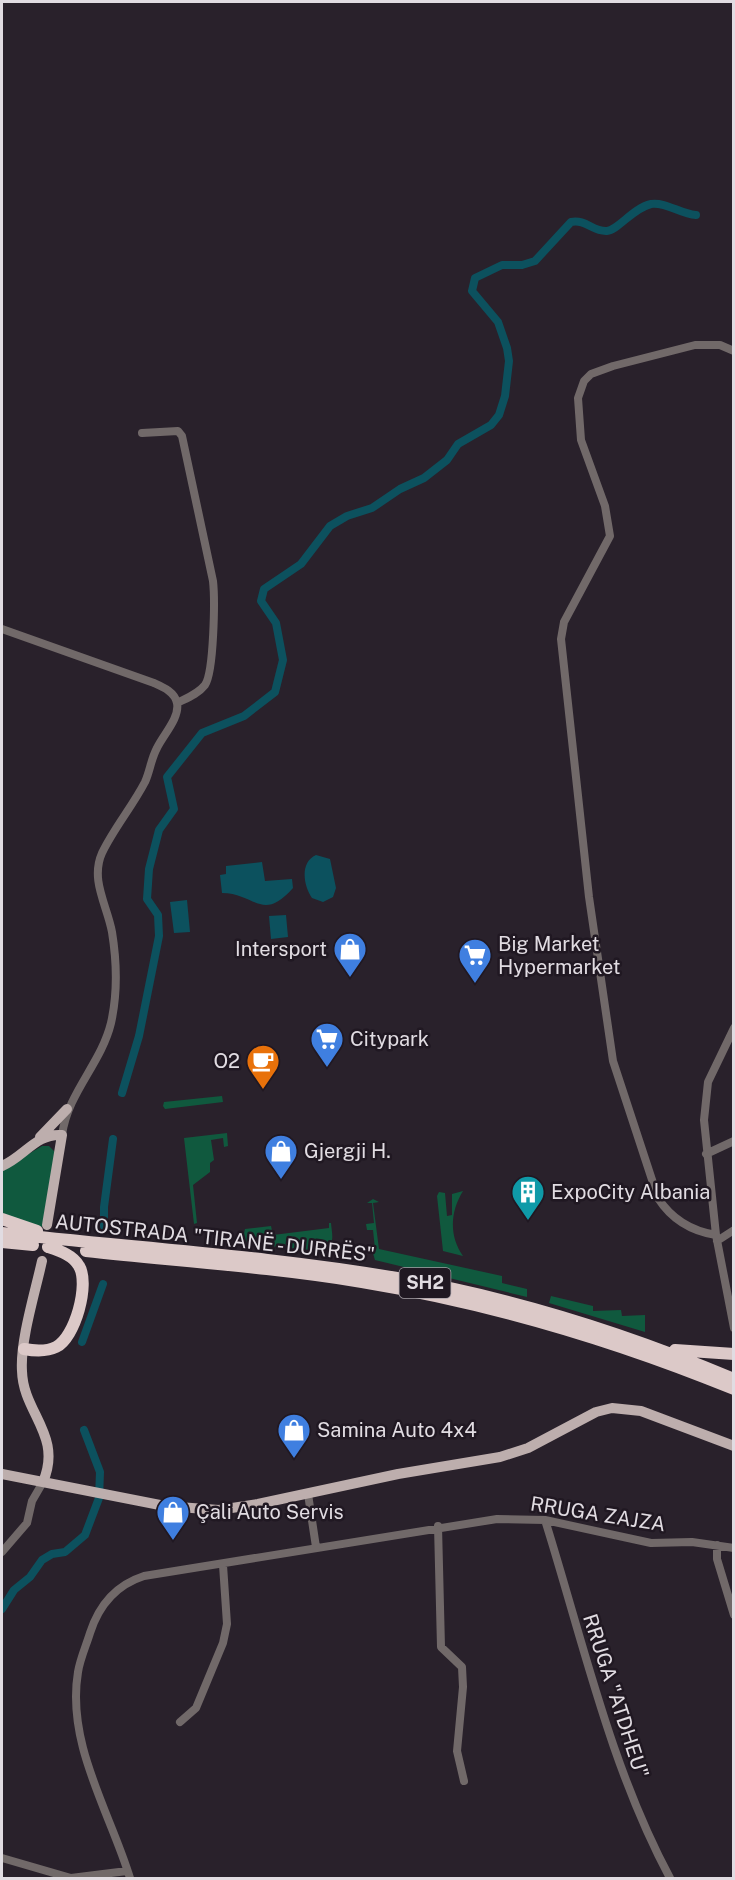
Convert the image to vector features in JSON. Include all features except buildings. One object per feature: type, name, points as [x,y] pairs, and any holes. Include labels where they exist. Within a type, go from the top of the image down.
[{"type":"highway","points":[[2,1219],[22,1227],[96,1244]]},
{"type":"highway","name":"AUTOSTRADA \"TIRANË - DURRËS\"","points":[[2,1233],[312,1266],[405,1279],[532,1308],[657,1348],[734,1379]]},
{"type":"highway","name":"AUTOSTRADA \"TIRANË - DURRËS\"","points":[[2,1242],[320,1276],[421,1294],[499,1312],[602,1341],[734,1389]]},
{"type":"highway","points":[[2,1249],[33,1245]]},
{"type":"highway","points":[[24,1349],[48,1350],[63,1343],[70,1332],[82,1293],[83,1277],[78,1264],[68,1255],[48,1247]]},
{"type":"highway","points":[[657,1348],[734,1354]]},
{"type":"main road","points":[[26,1150],[67,1109]]},
{"type":"main road","points":[[38,1140],[48,1135],[62,1134],[61,1155],[47,1225]]},
{"type":"main road","points":[[2,1166],[35,1145],[48,1143],[57,1146],[61,1155]]},
{"type":"main road","points":[[42,1261],[24,1349],[22,1381],[48,1444],[48,1464],[43,1482]]},
{"type":"main road","points":[[2,1474],[181,1509],[207,1510],[243,1507],[408,1472],[507,1455],[541,1442],[596,1412],[617,1408],[641,1411],[734,1446]]},
{"type":"street","points":[[734,351],[707,344],[684,347],[602,369],[584,381],[578,398],[578,427],[605,506],[610,536],[561,630],[589,897],[613,1061],[658,1198],[672,1216],[681,1223],[717,1238],[734,1230]]},
{"type":"street","points":[[142,433],[177,431],[182,436],[213,581],[215,601],[208,679],[199,691],[177,703]]},
{"type":"street","points":[[2,629],[154,683],[172,694],[177,703],[177,712],[153,757],[146,780],[109,841],[98,865],[99,888],[114,948],[116,987],[114,1009],[103,1046],[67,1109],[62,1134]]},
{"type":"street","points":[[734,1028],[708,1082],[704,1120],[717,1238],[734,1328]]},
{"type":"street","points":[[706,1154],[734,1142]]},
{"type":"street","points":[[2,1552],[27,1523],[32,1502],[43,1482]]},
{"type":"street","points":[[309,1494],[316,1547]]},
{"type":"street","name":"RRUGA ZAJZA","points":[[129,1875],[84,1752],[77,1699],[81,1660],[99,1611],[124,1585],[144,1576],[497,1519],[544,1520],[651,1543],[692,1542],[734,1548]]},
{"type":"street","name":"RRUGA \"ATDHEU\"","points":[[544,1520],[584,1655],[622,1769],[647,1836],[670,1878]]},
{"type":"street","points":[[438,1527],[441,1647],[462,1667],[463,1687],[457,1751],[464,1781]]},
{"type":"street","points":[[717,1545],[717,1559],[734,1615]]},
{"type":"street","points":[[180,1722],[196,1708],[223,1643],[227,1624],[223,1565]]},
{"type":"street","points":[[2,1858],[72,1878],[129,1875]]},
{"type":"green space","points":[[222,1096],[223,1102],[165,1109],[163,1106],[164,1102]]},
{"type":"green space","points":[[227,1133],[228,1146],[224,1147],[223,1138],[211,1140],[214,1160],[210,1163],[210,1172],[193,1185],[197,1223],[194,1224],[184,1138]]},
{"type":"green space","points":[[42,1146],[49,1146],[55,1152],[42,1227],[2,1214],[2,1170]]},
{"type":"green space","points":[[463,1191],[456,1207],[453,1232],[463,1256],[443,1251],[437,1196],[439,1192],[445,1193],[447,1216],[452,1215],[452,1194]]},
{"type":"green space","points":[[373,1199],[379,1202],[373,1203],[379,1249],[502,1276],[502,1283],[527,1289],[527,1297],[375,1260],[372,1250],[375,1249],[373,1230],[367,1230],[366,1224],[374,1223],[372,1203],[367,1203]]},
{"type":"green space","points":[[329,1223],[331,1223],[331,1243],[322,1251],[248,1244],[243,1238],[245,1229],[271,1226],[273,1235],[329,1228]]},
{"type":"green space","points":[[551,1296],[593,1306],[593,1311],[621,1310],[622,1316],[645,1315],[645,1332],[549,1303]]},
{"type":"water","points":[[316,855],[330,859],[336,888],[333,897],[323,902],[312,898],[305,881],[307,863]]},
{"type":"water","points":[[262,862],[265,881],[292,879],[293,888],[282,898],[273,904],[266,905],[233,894],[222,893],[220,875],[226,874],[226,866]]},
{"type":"water","points":[[187,900],[190,932],[174,933],[170,902]]},
{"type":"water","points":[[286,915],[288,937],[271,939],[269,916]]},
{"type":"waterway","points":[[122,1093],[139,1036],[159,936],[158,915],[147,899],[149,869],[159,830],[174,809],[167,777],[202,733],[244,716],[275,692],[283,660],[276,623],[261,601],[264,589],[301,564],[330,526],[347,516],[372,508],[400,489],[424,478],[447,460],[458,444],[491,425],[499,415],[505,396],[509,361],[507,348],[498,322],[472,291],[475,278],[502,265],[522,265],[535,261],[571,222],[581,222],[598,230],[607,231],[644,206],[651,204],[663,205],[696,215]]},
{"type":"waterway","points":[[104,1226],[104,1207],[113,1139]]},
{"type":"waterway","points":[[82,1342],[103,1284]]},
{"type":"waterway","points":[[2,1609],[14,1590],[30,1577],[42,1560],[52,1554],[65,1552],[85,1535],[99,1498],[100,1472],[84,1430]]},
{"type":"place","name":"Intersport","points":[[350,978]]},
{"type":"place","name":"Big Market Hypermarket","points":[[475,984]]},
{"type":"place","name":"Citypark","points":[[327,1068]]},
{"type":"place","name":"O2","points":[[263,1090]]},
{"type":"place","name":"Gjergji H.","points":[[281,1180]]},
{"type":"place","name":"ExpoCity Albania","points":[[528,1221]]},
{"type":"place","name":"Samina Auto 4x4","points":[[294,1459]]},
{"type":"place","name":"Çali Auto Servis","points":[[173,1541]]}]
